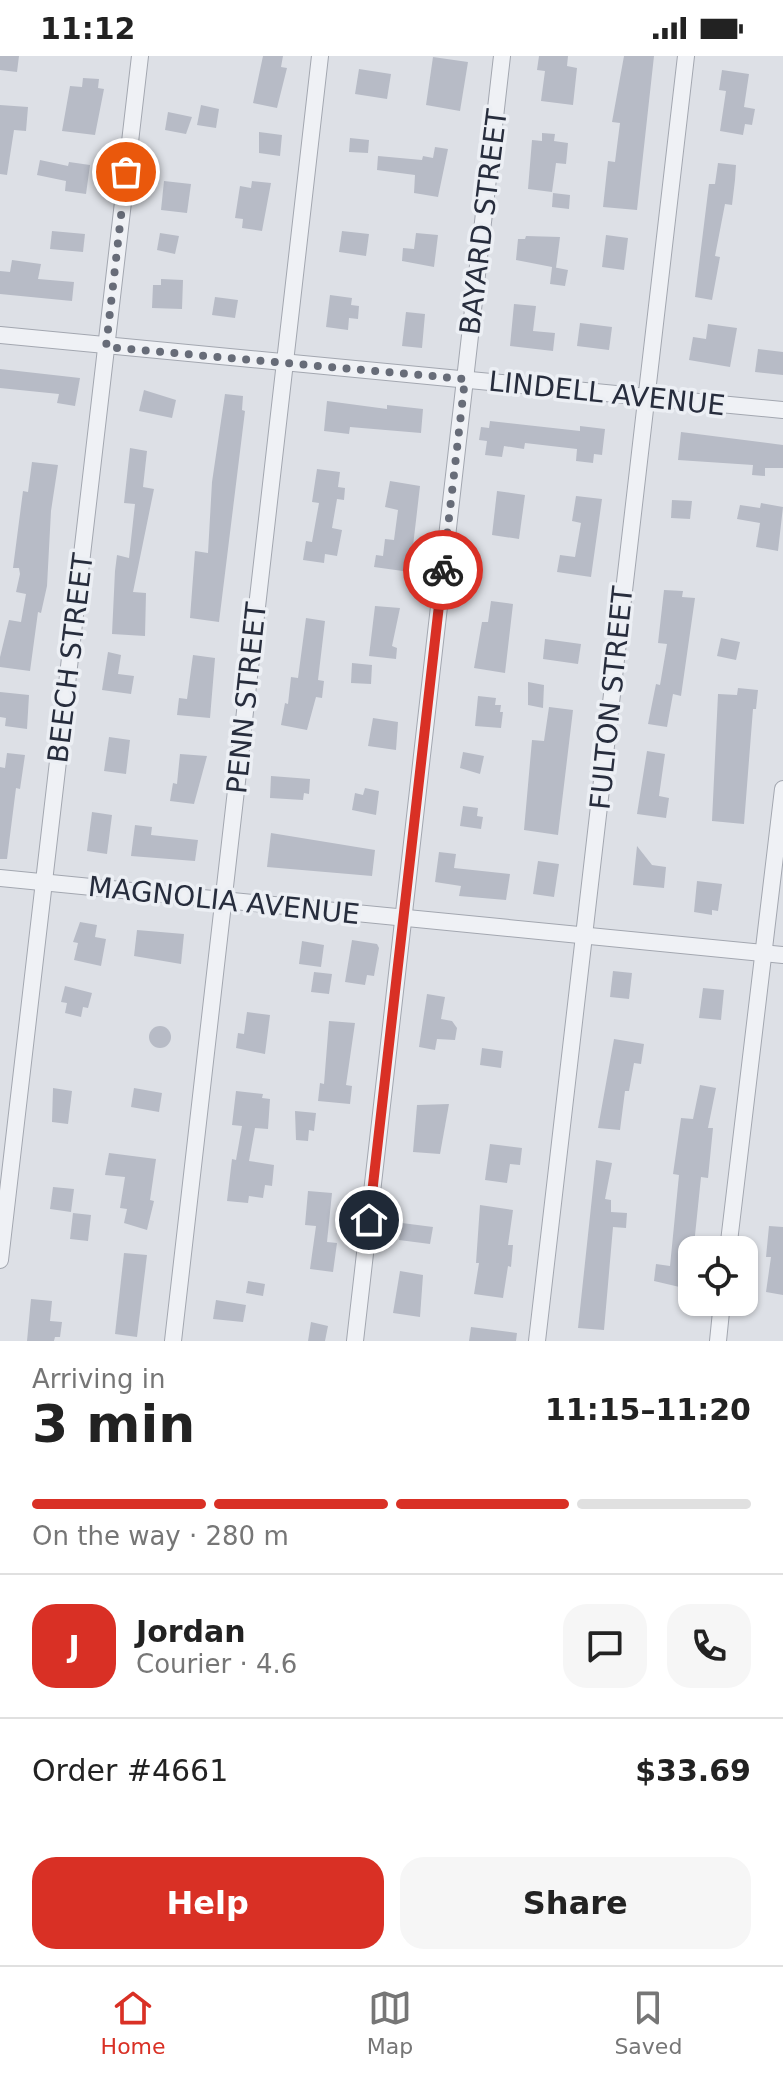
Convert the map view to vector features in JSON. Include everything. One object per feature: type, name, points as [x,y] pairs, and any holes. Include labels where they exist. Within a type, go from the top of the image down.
[{"type":"street","name":"BEECH STREET","points":[[0,1260],[140,56]]},
{"type":"street","name":"PENN STREET","points":[[173,1341],[320,56]]},
{"type":"street","name":"BAYARD STREET","points":[[355,1341],[502,56]]},
{"type":"street","name":"FULTON STREET","points":[[537,1341],[686,56]]},
{"type":"street","name":"LINDELL AVENUE","points":[[0,335],[783,410]]},
{"type":"street","points":[[730,1236],[783,789]]},
{"type":"street","name":"MAGNOLIA AVENUE","points":[[0,878],[783,955]]},
{"type":"street","points":[[718,1341],[721,1316]]},
{"type":"building","points":[[0,56],[19,56],[17,72],[0,70]]},
{"type":"building","points":[[263,56],[283,56],[281,67],[287,68],[277,108],[253,103]]},
{"type":"building","points":[[539,56],[568,56],[567,66],[577,68],[573,105],[541,101],[545,71],[537,70]]},
{"type":"building","points":[[624,56],[654,56],[637,210],[603,207],[608,161],[615,162],[620,123],[612,122]]},
{"type":"building","points":[[433,57],[468,62],[460,111],[426,105]]},
{"type":"building","points":[[359,69],[391,74],[387,99],[355,94]]},
{"type":"building","points":[[722,70],[749,74],[744,107],[755,109],[752,125],[745,124],[743,135],[720,131],[726,91],[719,90]]},
{"type":"building","points":[[83,78],[99,79],[98,88],[104,89],[95,135],[62,131],[70,86],[82,87]]},
{"type":"building","points":[[0,105],[28,107],[26,131],[14,130],[7,175],[0,174]]},
{"type":"building","points":[[201,105],[219,109],[216,128],[197,125]]},
{"type":"building","points":[[168,112],[192,117],[186,134],[165,130]]},
{"type":"building","points":[[259,132],[282,135],[280,156],[259,153]]},
{"type":"building","points":[[542,133],[555,134],[554,141],[568,143],[566,164],[556,163],[552,192],[528,189],[532,140],[542,141]]},
{"type":"building","points":[[350,138],[369,140],[368,153],[349,152]]},
{"type":"building","points":[[435,147],[448,149],[438,197],[414,193],[415,175],[377,170],[378,156],[422,160],[423,156],[433,158]]},
{"type":"building","points":[[40,160],[68,166],[69,162],[90,165],[86,194],[65,191],[66,181],[37,175]]},
{"type":"building","points":[[718,163],[736,165],[732,205],[725,204],[715,256],[720,257],[712,300],[695,297],[709,184],[715,184]]},
{"type":"building","points":[[164,181],[191,184],[187,213],[161,210]]},
{"type":"building","points":[[252,181],[271,183],[262,231],[242,228],[243,219],[235,218],[240,186],[251,188]]},
{"type":"building","points":[[553,193],[570,195],[569,209],[552,207]]},
{"type":"building","points":[[52,231],[85,234],[83,252],[50,249]]},
{"type":"building","points":[[342,231],[369,234],[366,256],[339,252]]},
{"type":"building","points":[[160,233],[179,236],[175,254],[157,250]]},
{"type":"building","points":[[416,233],[438,235],[434,267],[402,261],[403,248],[414,249]]},
{"type":"building","points":[[606,235],[628,238],[624,270],[602,267]]},
{"type":"building","points":[[526,236],[560,237],[556,268],[568,270],[565,286],[550,284],[552,267],[516,260],[518,239],[525,239]]},
{"type":"building","points":[[12,260],[41,264],[38,279],[74,282],[72,301],[0,294],[0,271],[10,272]]},
{"type":"building","points":[[161,279],[183,280],[182,309],[152,308],[153,285],[161,285]]},
{"type":"building","points":[[330,295],[352,298],[351,305],[359,306],[358,319],[349,318],[348,330],[326,327]]},
{"type":"building","points":[[215,297],[238,300],[235,318],[212,315]]},
{"type":"building","points":[[514,304],[536,306],[533,331],[555,333],[553,351],[510,346]]},
{"type":"building","points":[[406,312],[425,314],[422,348],[402,346]]},
{"type":"building","points":[[580,323],[612,327],[609,350],[577,346]]},
{"type":"building","points":[[708,324],[737,328],[730,367],[689,360],[693,337],[706,339]]},
{"type":"building","points":[[758,349],[783,352],[783,375],[755,372]]},
{"type":"building","points":[[0,369],[80,378],[75,406],[57,403],[59,394],[0,388]]},
{"type":"building","points":[[144,390],[176,400],[172,418],[139,411]]},
{"type":"building","points":[[225,394],[243,396],[242,410],[245,411],[219,622],[190,618],[195,551],[208,553],[212,482]]},
{"type":"building","points":[[327,401],[387,409],[387,405],[423,409],[421,433],[350,427],[349,434],[324,431]]},
{"type":"building","points":[[490,421],[580,431],[580,426],[605,429],[602,455],[594,454],[593,463],[576,461],[577,449],[525,443],[524,449],[504,446],[502,457],[485,455],[487,441],[479,440],[481,427],[489,428]]},
{"type":"building","points":[[681,432],[783,445],[783,468],[765,468],[765,476],[752,475],[753,465],[678,460]]},
{"type":"building","points":[[130,448],[147,451],[143,487],[154,489],[133,592],[146,593],[145,636],[112,634],[117,555],[129,558],[135,504],[124,503]]},
{"type":"building","points":[[32,462],[58,465],[51,511],[47,586],[41,613],[38,612],[30,671],[0,667],[0,657],[9,620],[21,622],[26,594],[16,592],[20,574],[19,568],[13,568],[23,491],[28,492]]},
{"type":"building","points":[[317,469],[340,472],[338,487],[345,488],[344,500],[337,499],[332,528],[342,530],[337,556],[325,554],[324,563],[303,560],[306,541],[312,542],[319,503],[312,502]]},
{"type":"building","points":[[390,481],[420,486],[410,572],[374,567],[376,555],[383,556],[385,539],[394,540],[398,510],[385,507]]},
{"type":"building","points":[[497,491],[525,495],[519,539],[492,535]]},
{"type":"building","points":[[576,496],[602,499],[591,577],[557,572],[560,555],[575,557],[581,523],[572,521]]},
{"type":"building","points":[[672,500],[692,501],[690,519],[671,518]]},
{"type":"building","points":[[761,503],[783,507],[778,551],[756,547],[760,523],[737,519],[740,505],[760,508]]},
{"type":"building","points":[[664,590],[683,591],[682,597],[695,598],[681,696],[673,694],[667,727],[648,724],[656,684],[660,685],[667,644],[658,643]]},
{"type":"building","points":[[491,601],[513,604],[505,673],[474,668],[482,622],[488,622]]},
{"type":"building","points":[[375,606],[400,608],[392,646],[397,648],[396,659],[369,656]]},
{"type":"building","points":[[306,618],[325,621],[318,680],[324,681],[322,698],[316,697],[307,730],[281,725],[285,703],[288,704],[291,677],[298,678]]},
{"type":"building","points":[[721,638],[740,642],[736,660],[717,656]]},
{"type":"building","points":[[545,639],[581,644],[578,664],[543,659]]},
{"type":"building","points":[[108,652],[121,655],[118,674],[134,676],[131,694],[102,690]]},
{"type":"building","points":[[193,655],[215,658],[210,718],[177,715],[179,698],[187,699]]},
{"type":"building","points":[[352,663],[372,665],[371,684],[351,683]]},
{"type":"building","points":[[528,682],[544,685],[543,708],[528,705]]},
{"type":"building","points":[[738,688],[758,690],[756,709],[753,709],[744,824],[712,821],[718,694],[737,695]]},
{"type":"building","points":[[0,692],[29,695],[27,729],[5,726],[6,718],[0,717]]},
{"type":"building","points":[[478,696],[496,698],[495,705],[501,705],[500,712],[503,712],[501,728],[475,726]]},
{"type":"building","points":[[549,707],[573,710],[558,835],[524,830],[532,740],[544,741]]},
{"type":"building","points":[[373,718],[398,722],[396,750],[368,746]]},
{"type":"building","points":[[109,737],[130,740],[126,774],[104,771]]},
{"type":"building","points":[[647,751],[665,754],[659,796],[669,798],[666,818],[637,814]]},
{"type":"building","points":[[463,752],[484,756],[480,774],[460,768]]},
{"type":"building","points":[[7,753],[25,755],[20,789],[16,788],[7,859],[0,859],[0,767],[5,768]]},
{"type":"building","points":[[180,754],[207,756],[194,804],[170,801],[173,783],[177,784]]},
{"type":"building","points":[[271,776],[310,779],[309,794],[304,793],[303,800],[270,798]]},
{"type":"building","points":[[365,788],[379,791],[376,815],[352,810],[355,793],[363,795]]},
{"type":"building","points":[[463,806],[478,808],[477,816],[483,817],[481,829],[460,826]]},
{"type":"building","points":[[92,812],[112,815],[107,854],[87,851]]},
{"type":"building","points":[[135,825],[152,827],[151,835],[198,840],[195,861],[131,856]]},
{"type":"building","points":[[271,833],[375,850],[372,876],[267,867]]},
{"type":"building","points":[[637,846],[652,865],[666,867],[664,888],[633,885]]},
{"type":"building","points":[[439,852],[456,854],[454,868],[510,874],[506,900],[459,896],[461,886],[435,882]]},
{"type":"building","points":[[538,861],[559,864],[554,897],[533,894]]},
{"type":"building","points":[[697,881],[722,884],[718,911],[712,910],[712,915],[694,912]]},
{"type":"building","points":[[80,922],[97,925],[95,937],[106,939],[101,966],[74,960],[78,943],[73,942]]},
{"type":"building","points":[[137,930],[184,934],[181,964],[134,956]]},
{"type":"building","points":[[352,940],[377,944],[379,948],[374,976],[367,975],[365,985],[345,982]]},
{"type":"building","points":[[302,941],[324,945],[321,967],[299,964]]},
{"type":"building","points":[[613,971],[632,973],[629,999],[610,997]]},
{"type":"building","points":[[314,972],[332,974],[329,994],[311,992]]},
{"type":"building","points":[[65,986],[92,993],[88,1008],[83,1007],[81,1017],[65,1013],[67,1003],[61,1002]]},
{"type":"building","points":[[703,988],[724,990],[721,1020],[699,1018]]},
{"type":"building","points":[[427,994],[445,997],[441,1019],[452,1021],[457,1028],[455,1040],[437,1039],[435,1050],[419,1047]]},
{"type":"building","points":[[247,1012],[270,1015],[265,1054],[236,1048],[238,1033],[244,1034]]},
{"type":"building","points":[[329,1021],[355,1023],[346,1085],[352,1086],[350,1104],[318,1101],[320,1083],[324,1084]]},
{"type":"building","points":[[160,1026],[168,1029],[171,1037],[168,1045],[160,1048],[152,1045],[149,1037],[152,1029]]},
{"type":"building","points":[[614,1039],[644,1044],[641,1064],[634,1063],[629,1091],[625,1091],[620,1130],[598,1128]]},
{"type":"building","points":[[482,1048],[503,1051],[501,1068],[480,1065]]},
{"type":"building","points":[[700,1085],[716,1088],[708,1128],[713,1128],[708,1178],[701,1177],[695,1236],[678,1236],[678,1287],[654,1281],[656,1264],[670,1266],[679,1175],[673,1174],[681,1118],[693,1119]]},
{"type":"building","points":[[53,1088],[72,1091],[68,1124],[52,1122]]},
{"type":"building","points":[[134,1088],[162,1093],[159,1112],[131,1107]]},
{"type":"building","points":[[236,1091],[263,1094],[262,1098],[270,1099],[268,1129],[255,1128],[249,1161],[274,1165],[272,1186],[265,1185],[263,1198],[249,1196],[248,1203],[227,1201],[232,1159],[236,1160],[242,1126],[232,1125]]},
{"type":"building","points":[[449,1104],[440,1154],[413,1152],[417,1105]]},
{"type":"building","points":[[295,1111],[316,1113],[314,1131],[309,1130],[308,1141],[296,1140]]},
{"type":"building","points":[[490,1144],[522,1148],[520,1165],[510,1164],[507,1183],[485,1180]]},
{"type":"building","points":[[109,1153],[156,1159],[150,1200],[154,1201],[147,1230],[124,1223],[127,1209],[120,1208],[125,1177],[105,1175]]},
{"type":"building","points":[[596,1160],[612,1163],[605,1199],[611,1200],[611,1212],[627,1213],[626,1228],[613,1227],[604,1330],[578,1328]]},
{"type":"building","points":[[53,1187],[74,1189],[71,1212],[50,1209]]},
{"type":"building","points":[[308,1191],[332,1193],[327,1242],[337,1243],[333,1272],[310,1269],[316,1226],[305,1225]]},
{"type":"building","points":[[480,1205],[513,1210],[508,1245],[513,1245],[511,1267],[508,1266],[503,1298],[474,1294],[479,1263],[476,1263]]},
{"type":"building","points":[[73,1213],[91,1215],[88,1241],[70,1239]]},
{"type":"building","points":[[402,1223],[433,1227],[430,1244],[399,1240]]},
{"type":"building","points":[[769,1226],[783,1227],[783,1295],[766,1292],[771,1257],[766,1257]]},
{"type":"building","points":[[124,1253],[147,1255],[137,1337],[115,1334]]},
{"type":"building","points":[[400,1271],[423,1275],[420,1317],[393,1313]]},
{"type":"building","points":[[248,1281],[265,1284],[263,1296],[246,1293]]},
{"type":"building","points":[[31,1299],[52,1301],[50,1321],[62,1322],[60,1337],[55,1337],[54,1341],[27,1341]]},
{"type":"building","points":[[216,1300],[246,1305],[243,1322],[213,1319]]},
{"type":"building","points":[[311,1322],[328,1326],[325,1341],[308,1341]]},
{"type":"building","points":[[471,1327],[517,1333],[516,1341],[469,1341]]},
{"type":"way so far","points":[[126,172],[106,347],[465,379],[443,570]]},
{"type":"route","points":[[369,1220],[443,570]]}]
